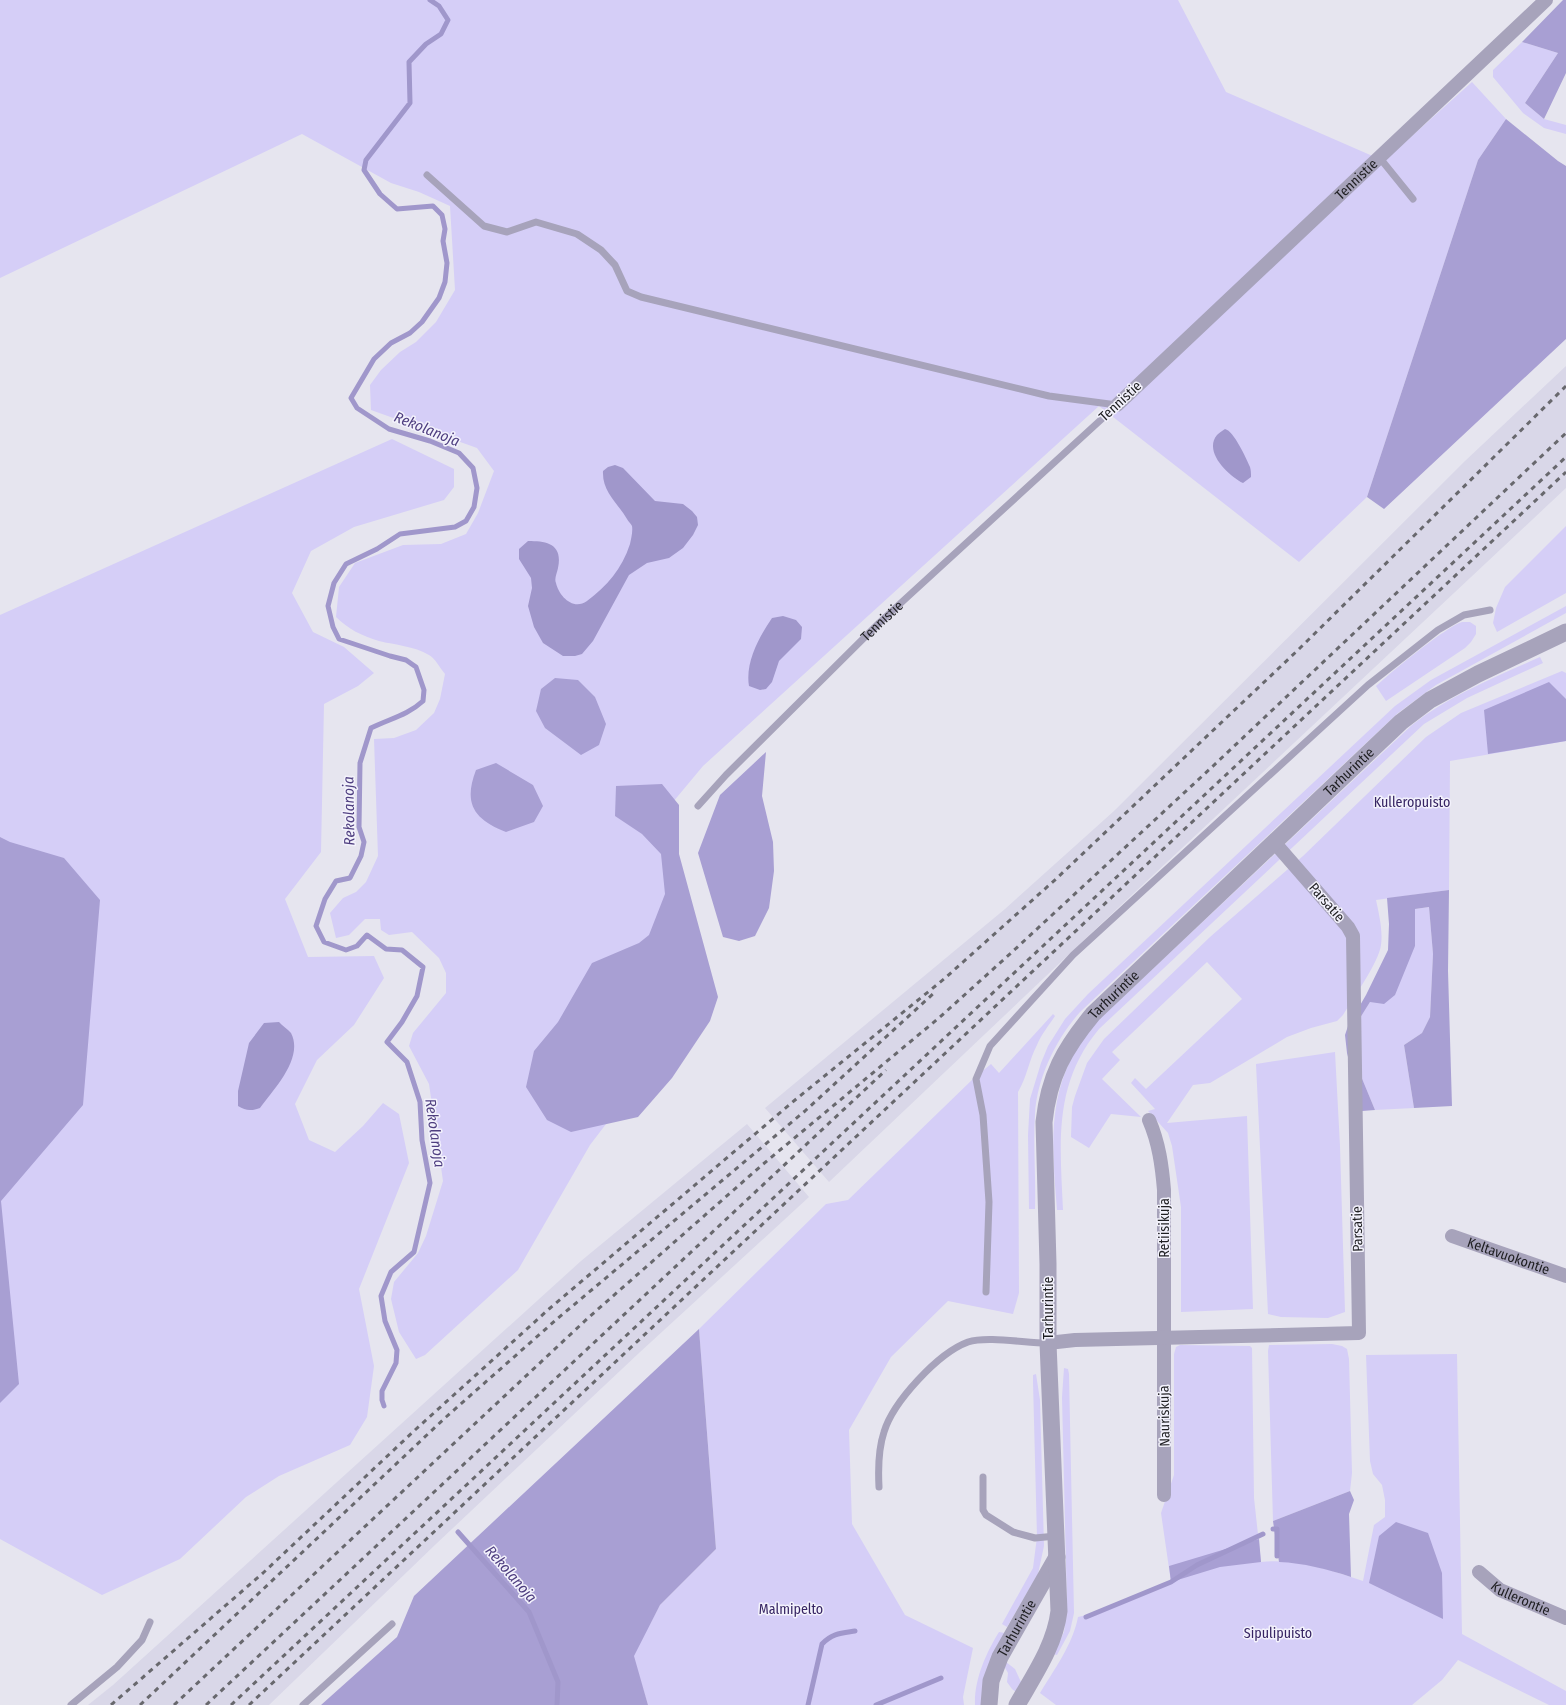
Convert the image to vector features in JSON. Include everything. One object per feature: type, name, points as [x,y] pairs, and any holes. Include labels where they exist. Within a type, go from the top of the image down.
[{"type":"street","name":"Tennistie","points":[[1117,405],[1546,0]]},
{"type":"street","name":"Tarhurintie","points":[[1017,1705],[1045,1655],[1058,1625],[1059,1595],[1048,1343],[1048,1264],[1044,1122],[1045,1106],[1056,1068],[1070,1044],[1093,1014],[1401,722],[1430,700],[1478,674],[1566,632]]},
{"type":"street","name":"Parsatie","points":[[1048,1343],[1075,1340],[1359,1333],[1353,936],[1348,927],[1274,842]]},
{"type":"street","name":"Retiisikuja","points":[[1149,1120],[1155,1134],[1159,1150],[1164,1190],[1163,1338]]},
{"type":"street","name":"Keltavuokontie","points":[[1452,1236],[1566,1276]]},
{"type":"street","name":"Nauriskuja","points":[[1163,1338],[1164,1495]]},
{"type":"street","name":"Tarhurintie","points":[[989,1705],[991,1681],[1000,1657],[1057,1557]]},
{"type":"street","name":"Kullerontie","points":[[1479,1572],[1500,1590],[1566,1618]]},
{"type":"lane","points":[[1379,157],[1414,199]]},
{"type":"lane","points":[[427,175],[484,226],[507,232],[536,222],[577,234],[601,250],[616,265],[626,291],[641,297],[1049,396],[1117,405]]},
{"type":"lane","name":"Tennistie","points":[[698,806],[726,775],[879,623],[1117,405]]},
{"type":"lane","points":[[986,1292],[989,1202],[983,1115],[976,1079],[990,1046],[1073,955],[1368,685],[1445,626],[1464,615],[1490,610]]},
{"type":"lane","points":[[879,1487],[878,1460],[884,1432],[894,1413],[914,1383],[941,1358],[967,1343],[983,1340],[1048,1343]]},
{"type":"lane","points":[[983,1477],[983,1510],[986,1515],[1013,1532],[1035,1538],[1056,1536]]},
{"type":"lane","points":[[71,1705],[117,1668],[142,1640],[150,1622]]},
{"type":"lane","points":[[303,1705],[392,1624]]},
{"type":"shaded area","points":[[1563,0],[1566,0],[1566,73],[1544,119],[1525,103],[1558,53],[1522,42]]},
{"type":"shaded area","points":[[1506,119],[1566,166],[1566,339],[1384,509],[1367,497],[1478,160]]},
{"type":"shaded area","points":[[1566,366],[1566,488],[1102,923],[829,1182],[765,1108],[1005,909],[1114,811],[1465,461]]},
{"type":"shaded area","points":[[1225,429],[1236,440],[1250,467],[1251,477],[1243,483],[1231,475],[1215,456],[1213,449],[1214,442],[1217,435]]},
{"type":"shaded area","points":[[615,465],[623,468],[655,501],[683,504],[697,517],[698,525],[693,535],[683,548],[669,558],[647,563],[629,575],[593,641],[582,654],[575,656],[563,656],[543,643],[534,627],[528,606],[532,588],[531,578],[519,559],[519,549],[528,541],[547,543],[552,546],[556,549],[559,560],[555,581],[563,597],[572,603],[582,604],[594,595],[607,583],[618,569],[627,553],[632,535],[632,526],[611,496],[603,478],[603,471],[608,467]]},
{"type":"shaded area","points":[[783,616],[796,620],[802,627],[801,639],[779,661],[772,682],[766,689],[760,690],[749,686],[748,677],[751,659],[762,633],[772,618]]},
{"type":"shaded area","points":[[555,678],[578,680],[595,697],[606,724],[599,745],[581,755],[545,728],[536,711],[541,689]]},
{"type":"shaded area","points":[[1549,682],[1566,699],[1566,741],[1488,754],[1484,710]]},
{"type":"shaded area","points":[[766,752],[762,796],[773,842],[774,871],[769,908],[755,936],[739,941],[723,937],[698,853],[720,795]]},
{"type":"shaded area","points":[[496,763],[533,785],[543,806],[534,822],[506,832],[486,822],[474,809],[471,801],[471,792],[472,782],[476,770]]},
{"type":"shaded area","points":[[662,784],[679,805],[679,854],[718,997],[710,1021],[672,1078],[638,1117],[571,1132],[547,1120],[526,1087],[534,1051],[558,1022],[592,963],[639,943],[649,935],[665,894],[661,854],[642,834],[615,816],[616,786]]},
{"type":"shaded area","points":[[0,837],[10,842],[64,858],[100,900],[83,1105],[1,1201],[19,1384],[0,1403]]},
{"type":"shaded area","points":[[1449,890],[1448,971],[1452,1106],[1414,1108],[1404,1045],[1422,1033],[1430,1017],[1433,954],[1429,907],[1415,909],[1415,946],[1395,995],[1384,1004],[1370,1002],[1360,1018],[1351,1052],[1375,1110],[1362,1111],[1347,1053],[1345,1035],[1348,1026],[1366,995],[1388,950],[1389,924],[1387,898]]},
{"type":"shaded area","points":[[279,1022],[291,1033],[294,1043],[294,1053],[291,1063],[286,1073],[260,1108],[246,1110],[238,1106],[238,1091],[249,1043],[264,1023]]},
{"type":"shaded area","points":[[747,1124],[809,1197],[639,1353],[436,1544],[269,1705],[88,1705],[113,1685],[581,1261]]},
{"type":"shaded area","points":[[699,1329],[716,1549],[660,1605],[634,1656],[648,1705],[321,1705],[397,1637],[414,1596]]},
{"type":"shaded area","points":[[1350,1491],[1354,1500],[1349,1514],[1351,1577],[1315,1567],[1279,1562],[1273,1521]]},
{"type":"shaded area","points":[[1396,1522],[1428,1533],[1442,1573],[1443,1619],[1369,1583],[1379,1536]]},
{"type":"shaded area","points":[[1259,1539],[1261,1562],[1220,1567],[1171,1582],[1169,1566]]},
{"type":"green space","points":[[0,0],[1178,0],[1226,92],[1384,161],[1472,82],[1506,119],[1478,160],[1367,497],[1299,562],[1099,406],[703,766],[673,802],[674,851],[709,989],[590,1145],[518,1270],[425,1355],[416,1359],[399,1332],[391,1299],[394,1282],[418,1253],[426,1236],[443,1181],[429,1084],[409,1046],[413,1033],[446,993],[446,973],[439,958],[412,932],[389,935],[381,930],[380,919],[365,919],[349,935],[336,938],[330,913],[343,898],[356,892],[366,882],[378,856],[374,739],[394,738],[416,730],[434,713],[440,699],[445,674],[431,656],[411,648],[367,637],[350,629],[336,617],[339,587],[355,563],[403,545],[441,544],[466,534],[478,513],[494,471],[477,448],[371,410],[370,385],[381,370],[400,352],[416,342],[436,322],[455,290],[450,206],[419,192],[391,183],[302,134],[0,278]]},
{"type":"green space","points":[[1522,42],[1558,53],[1525,103],[1544,119],[1566,125],[1566,134],[1544,128],[1523,113],[1493,77],[1493,70]]},
{"type":"green space","points":[[392,439],[454,469],[454,487],[444,500],[354,527],[311,551],[292,593],[313,632],[344,647],[374,673],[358,686],[324,704],[321,852],[285,899],[308,957],[374,956],[384,978],[354,1025],[317,1060],[295,1104],[309,1140],[335,1152],[363,1126],[383,1103],[399,1114],[409,1163],[359,1289],[374,1366],[367,1417],[350,1445],[279,1476],[246,1497],[180,1559],[102,1595],[0,1539],[0,615]]},
{"type":"green space","points":[[1566,526],[1566,593],[1497,632],[1493,623],[1496,608],[1505,587]]},
{"type":"green space","points":[[1566,606],[1566,613],[1436,685],[1398,713],[1080,1012],[1063,1034],[1049,1060],[1040,1087],[1034,1126],[1035,1209],[1029,1209],[1028,1135],[1030,1099],[1048,1046],[1065,1019],[1088,994],[1395,706],[1431,680]]},
{"type":"green space","points":[[1462,622],[1470,622],[1476,626],[1476,634],[1471,642],[1465,648],[1386,701],[1376,686],[1430,642],[1450,628]]},
{"type":"green space","points":[[1540,657],[1543,663],[1467,698],[1424,724],[1099,1029],[1084,1050],[1074,1071],[1067,1093],[1061,1138],[1063,1210],[1057,1210],[1053,1152],[1055,1114],[1058,1096],[1063,1077],[1073,1055],[1093,1025],[1412,725],[1442,705],[1490,679]]},
{"type":"green space","name":"Kulleropuisto","points":[[1562,671],[1566,673],[1566,741],[1450,761],[1449,890],[1376,900],[1381,934],[1381,945],[1379,952],[1370,971],[1343,1015],[1337,1021],[1311,1028],[1287,1037],[1210,1083],[1193,1085],[1167,1123],[1247,1116],[1253,1309],[1181,1312],[1181,1207],[1172,1146],[1168,1133],[1148,1111],[1155,1109],[1131,1083],[1135,1078],[1146,1089],[1242,999],[1207,962],[1112,1052],[1120,1060],[1102,1079],[1141,1117],[1111,1114],[1089,1148],[1071,1137],[1072,1107],[1087,1063],[1104,1039],[1210,937],[1303,856],[1426,737],[1461,713]]},
{"type":"green space","points":[[1429,907],[1433,954],[1430,1017],[1422,1033],[1404,1045],[1414,1108],[1375,1110],[1351,1052],[1360,1018],[1370,1002],[1415,946],[1415,909]]},
{"type":"green space","name":"Malmipelto","points":[[1053,1014],[1055,1016],[1039,1041],[1018,1092],[1019,1293],[1013,1314],[948,1301],[891,1357],[849,1430],[852,1524],[905,1615],[973,1648],[963,1697],[964,1705],[648,1705],[633,1656],[660,1605],[716,1549],[699,1329],[826,1204],[848,1200],[974,1078],[991,1064],[999,1073]]},
{"type":"green space","points":[[1335,1052],[1340,1146],[1345,1312],[1328,1318],[1281,1317],[1268,1314],[1256,1064]]},
{"type":"green space","points":[[1332,1344],[1342,1346],[1347,1349],[1349,1359],[1352,1473],[1350,1491],[1273,1521],[1269,1345]]},
{"type":"green space","name":"Sipulipuisto","points":[[1180,1345],[1250,1346],[1252,1348],[1254,1498],[1261,1562],[1274,1561],[1300,1563],[1326,1569],[1363,1581],[1374,1525],[1385,1517],[1385,1500],[1382,1485],[1373,1474],[1370,1461],[1366,1355],[1457,1354],[1462,1634],[1566,1691],[1566,1705],[1549,1705],[1458,1660],[1442,1680],[1412,1705],[1056,1705],[1040,1693],[1057,1666],[1072,1637],[1078,1617],[1091,1614],[1171,1582],[1161,1513],[1174,1475],[1174,1354],[1176,1347]]},
{"type":"green space","points":[[1064,1368],[1068,1369],[1069,1374],[1074,1613],[1070,1631],[1057,1655],[1053,1654],[1064,1632],[1067,1607],[1062,1397]]},
{"type":"green space","points":[[1036,1374],[1040,1400],[1044,1546],[1038,1574],[1007,1627],[1002,1624],[1033,1568],[1037,1537],[1033,1382],[1033,1375]]},
{"type":"green space","points":[[999,1632],[1005,1633],[982,1705],[975,1705],[976,1686],[979,1676]]},
{"type":"green space","points":[[1006,1662],[1015,1669],[1021,1682],[1016,1692],[1007,1682],[1008,1673],[1004,1666]]},
{"type":"waterway","name":"Rekolanoja","points":[[384,1406],[382,1391],[396,1363],[397,1350],[385,1321],[381,1296],[391,1272],[414,1252],[430,1183],[422,1140],[420,1102],[407,1062],[387,1042],[402,1022],[417,996],[423,967],[402,950],[386,949],[367,935],[357,946],[346,950],[324,942],[316,926],[325,899],[336,881],[350,878],[361,856],[364,842],[359,827],[360,763],[371,728],[417,706],[423,701],[424,690],[416,667],[406,660],[339,639],[333,627],[328,606],[334,583],[346,564],[377,549],[400,534],[455,527],[466,521],[474,507],[477,488],[473,468],[459,453],[430,441],[389,429],[357,408],[351,398],[374,359],[391,343],[410,333],[422,322],[439,298],[445,282],[447,263],[443,241],[445,229],[442,215],[433,206],[397,209],[380,194],[364,170],[366,160],[410,103],[409,62],[426,44],[441,34],[448,20],[439,6],[430,0]]},
{"type":"waterway","points":[[1273,1529],[1277,1529],[1277,1556]]},
{"type":"waterway","name":"Rekolanoja","points":[[458,1532],[529,1612],[558,1682],[557,1705]]},
{"type":"waterway","points":[[1086,1617],[1171,1582],[1197,1565],[1263,1534]]},
{"type":"waterway","points":[[808,1705],[822,1644],[833,1636],[855,1631]]},
{"type":"waterway","points":[[876,1705],[941,1678]]},
{"type":"railway","points":[[111,1705],[263,1573],[415,1430],[549,1309],[795,1100],[944,979],[1056,879],[1298,650],[1566,386]]},
{"type":"railway","points":[[174,1705],[588,1318],[762,1165],[940,1017],[1011,953],[1212,767],[1566,433]]},
{"type":"railway","points":[[231,1705],[1566,457]]},
{"type":"railway","points":[[249,1705],[1566,472]]},
{"type":"railway","points":[[140,1705],[446,1417],[557,1319],[805,1111],[934,993]]},
{"type":"railway","points":[[206,1705],[886,1070]]}]
